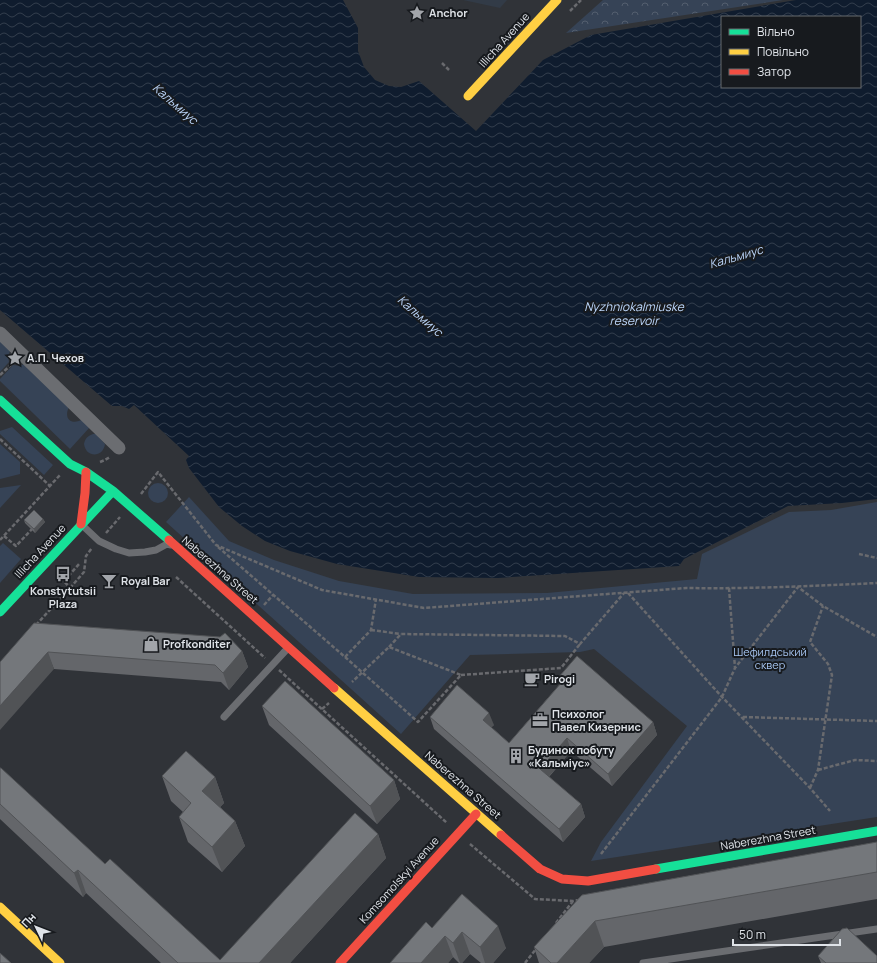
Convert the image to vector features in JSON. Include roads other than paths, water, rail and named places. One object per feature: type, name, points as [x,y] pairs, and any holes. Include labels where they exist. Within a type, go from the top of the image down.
[{"type":"street","name":"Illicha Avenue","points":[[468,96],[557,0]]},
{"type":"street","points":[[0,333],[119,448]]},
{"type":"street","points":[[0,400],[70,464],[86,472],[113,491]]},
{"type":"street","name":"Illicha Avenue","points":[[82,524],[86,472]]},
{"type":"street","name":"Illicha Avenue","points":[[0,612],[113,491]]},
{"type":"street","name":"Naberezhna Street","points":[[113,491],[476,814],[540,869],[562,879],[588,881],[877,831]]},
{"type":"street","name":"Komsomolskyi Avenue","points":[[340,963],[476,814]]},
{"type":"street","points":[[0,907],[60,963]]},
{"type":"lane","points":[[82,524],[99,541],[116,549],[130,553],[156,550],[166,544],[174,545]]},
{"type":"lane","points":[[224,716],[289,648]]},
{"type":"lane","points":[[643,963],[877,929]]},
{"type":"water","name":"Nyzhniokalmiuske reservoir","points":[[0,0],[343,0],[358,28],[358,51],[364,67],[375,80],[389,86],[401,87],[419,81],[476,131],[543,60],[591,35],[796,0],[877,0],[877,499],[842,503],[788,506],[684,559],[679,566],[498,578],[419,577],[337,564],[290,551],[265,541],[242,526],[219,507],[189,468],[186,460],[189,456],[134,405],[129,409],[122,406],[112,406],[0,310]]},
{"type":"place","name":"Anchor","points":[[417,13]]},
{"type":"place","name":"А.П. Чехов","points":[[15,358]]},
{"type":"place","name":"Konstytutsii Plaza","points":[[63,574]]},
{"type":"place","name":"Royal Bar","points":[[109,581]]},
{"type":"place","name":"Profkonditer","points":[[151,644]]},
{"type":"place","name":"Pirogi","points":[[532,679]]},
{"type":"place","name":"Психолог Павел Кизернис","points":[[540,720]]},
{"type":"place","name":"Будинок побуту «Кальміус»","points":[[516,756]]},
{"type":"water label","name":"Кальмиус","points":[[175,104]]},
{"type":"water label","name":"Кальмиус","points":[[736,257]]},
{"type":"water label","name":"Кальмиус","points":[[420,316]]},
{"type":"park label","name":"Шефилдський сквер","points":[[770,658]]}]
